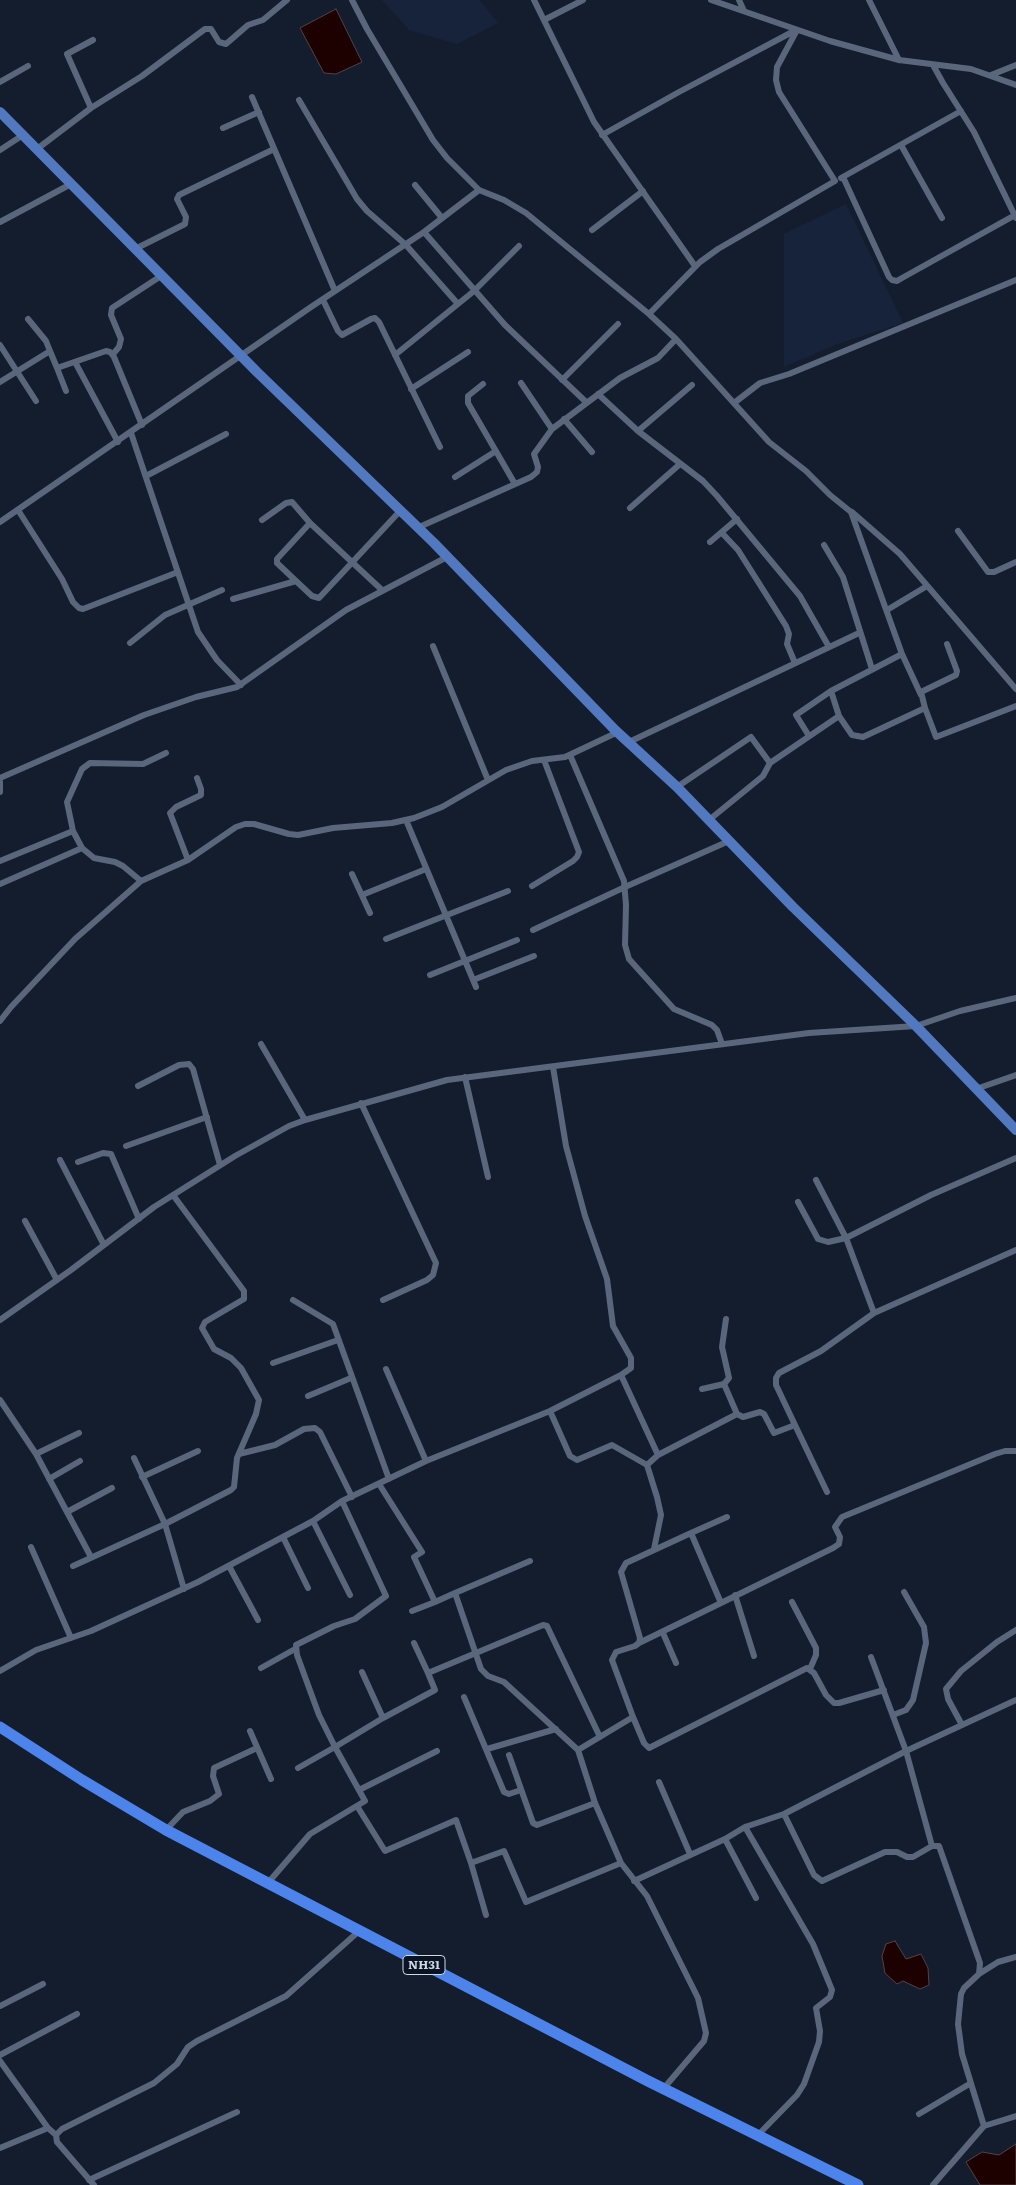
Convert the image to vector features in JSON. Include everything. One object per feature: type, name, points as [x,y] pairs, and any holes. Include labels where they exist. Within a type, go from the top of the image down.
[{"type":"highway","name":"NH31","points":[[0,1726],[82,1780],[166,1830],[358,1932],[858,2185]]},
{"type":"main road","points":[[0,112],[242,357],[447,557],[618,732],[677,787],[792,907],[916,1026],[1016,1130]]},
{"type":"street","points":[[37,149],[91,108],[142,76],[205,28],[211,30],[220,42],[226,44],[248,25],[263,20],[286,0]]},
{"type":"street","points":[[352,0],[367,29],[433,140],[447,158],[479,190],[504,200],[526,213],[649,314],[676,339],[769,442],[806,471],[830,495],[900,554],[1016,688]]},
{"type":"street","points":[[534,0],[589,113],[602,135],[695,266]]},
{"type":"street","points":[[544,20],[583,0]]},
{"type":"street","points":[[711,0],[830,41],[899,60],[971,69],[1016,85]]},
{"type":"street","points":[[739,0],[744,11]]},
{"type":"street","points":[[869,0],[899,60]]},
{"type":"street","points":[[602,135],[797,30]]},
{"type":"street","points":[[797,30],[777,67],[776,80],[779,92],[836,182]]},
{"type":"street","points":[[91,108],[67,54],[93,40]]},
{"type":"street","points":[[843,177],[892,280],[897,281],[1015,216],[974,132],[942,83],[934,65]]},
{"type":"street","points":[[991,76],[1016,65]]},
{"type":"street","points":[[0,82],[28,66]]},
{"type":"street","points":[[252,97],[335,291]]},
{"type":"street","points":[[299,100],[356,199],[406,245],[458,304]]},
{"type":"street","points":[[649,314],[695,266],[718,249],[961,111]]},
{"type":"street","points":[[222,128],[258,112]]},
{"type":"street","points":[[0,150],[23,135]]},
{"type":"street","points":[[900,145],[942,218]]},
{"type":"street","points":[[135,249],[185,224],[186,217],[177,197],[274,149]]},
{"type":"street","points":[[0,222],[71,184]]},
{"type":"street","points":[[415,185],[442,218]]},
{"type":"street","points":[[0,522],[242,357],[335,291],[406,245],[479,190]]},
{"type":"street","points":[[592,230],[643,191]]},
{"type":"street","points":[[424,232],[474,291],[528,350],[586,402]]},
{"type":"street","points":[[395,355],[474,291],[519,246]]},
{"type":"street","points":[[112,354],[119,347],[121,339],[111,315],[112,308],[161,276]]},
{"type":"street","points":[[734,403],[760,383],[789,374],[1016,280]]},
{"type":"street","points":[[323,300],[338,331],[342,335],[371,319],[378,320],[440,447]]},
{"type":"street","points":[[28,319],[46,342],[66,391]]},
{"type":"street","points":[[562,380],[618,324]]},
{"type":"street","points":[[417,528],[531,477],[536,472],[538,466],[534,454],[552,429],[620,378],[658,358],[676,339]]},
{"type":"street","points":[[0,345],[36,401]]},
{"type":"street","points":[[1,379],[17,372],[50,351]]},
{"type":"street","points":[[57,368],[106,351],[112,354],[142,425]]},
{"type":"street","points":[[411,389],[468,352]]},
{"type":"street","points":[[76,362],[118,442]]},
{"type":"street","points":[[521,383],[552,429]]},
{"type":"street","points":[[483,384],[466,399],[515,484]]},
{"type":"street","points":[[638,431],[692,384]]},
{"type":"street","points":[[598,394],[638,431],[710,487],[800,596],[829,647]]},
{"type":"street","points":[[564,419],[592,452]]},
{"type":"street","points":[[131,433],[198,632],[217,660],[241,685]]},
{"type":"street","points":[[146,476],[226,434]]},
{"type":"street","points":[[455,477],[496,451]]},
{"type":"street","points":[[630,508],[680,464]]},
{"type":"street","points":[[262,520],[286,503],[292,502],[310,523],[382,590]]},
{"type":"street","points":[[18,510],[62,579],[73,602],[79,608],[84,608],[178,572]]},
{"type":"street","points":[[310,523],[277,559],[280,566],[312,596],[319,598],[400,511]]},
{"type":"street","points":[[851,512],[902,654],[936,737],[1016,706]]},
{"type":"street","points":[[710,542],[737,519]]},
{"type":"street","points":[[958,531],[988,572],[994,572],[1016,562]]},
{"type":"street","points":[[722,533],[738,550],[786,626],[789,634],[787,644],[795,663]]},
{"type":"street","points":[[824,545],[843,577],[859,633],[872,669]]},
{"type":"street","points":[[0,792],[0,780],[144,715],[241,685],[346,610],[447,557]]},
{"type":"street","points":[[233,599],[296,581]]},
{"type":"street","points":[[887,610],[927,586]]},
{"type":"street","points":[[130,643],[159,619],[222,590]]},
{"type":"street","points":[[629,742],[859,633]]},
{"type":"street","points":[[920,695],[924,690],[956,675],[957,671],[947,644]]},
{"type":"street","points":[[433,646],[488,780]]},
{"type":"street","points":[[809,736],[796,715],[831,691],[902,654]]},
{"type":"street","points":[[831,691],[839,716],[852,735],[863,737],[925,708]]},
{"type":"street","points":[[709,820],[763,776],[770,763],[839,716]]},
{"type":"street","points":[[0,1021],[76,938],[141,881],[188,860],[245,824],[298,835],[333,828],[406,820],[442,807],[520,764],[570,755],[618,732]]},
{"type":"street","points":[[677,787],[751,738],[770,763]]},
{"type":"street","points":[[141,881],[123,866],[115,862],[94,858],[82,848],[73,830],[67,802],[85,765],[97,762],[143,764],[166,753]]},
{"type":"street","points":[[570,755],[624,880],[626,904],[625,945],[630,959],[674,1008],[717,1030],[722,1044]]},
{"type":"street","points":[[532,886],[572,861],[579,852],[544,760]]},
{"type":"street","points":[[188,860],[170,813],[176,807],[201,795],[202,789],[197,778]]},
{"type":"street","points":[[406,820],[476,987]]},
{"type":"street","points":[[1,859],[73,830]]},
{"type":"street","points":[[534,930],[625,887],[730,841]]},
{"type":"street","points":[[0,884],[82,848]]},
{"type":"street","points":[[362,895],[426,869]]},
{"type":"street","points":[[352,874],[370,914]]},
{"type":"street","points":[[386,939],[508,891]]},
{"type":"street","points":[[430,975],[517,940]]},
{"type":"street","points":[[473,980],[534,956]]},
{"type":"street","points":[[0,1320],[173,1195],[220,1165],[289,1126],[305,1120],[447,1080],[810,1033],[916,1026],[960,1011],[1016,998]]},
{"type":"street","points":[[261,1044],[305,1120]]},
{"type":"street","points":[[138,1086],[179,1065],[189,1064],[207,1117],[220,1165]]},
{"type":"street","points":[[1,1668],[36,1650],[91,1631],[184,1589],[313,1521],[342,1502],[378,1484],[426,1461],[550,1411],[631,1368],[631,1358],[612,1326],[606,1279],[585,1216],[566,1146],[553,1067]]},
{"type":"street","points":[[976,1089],[1016,1075]]},
{"type":"street","points":[[465,1078],[488,1177]]},
{"type":"street","points":[[361,1103],[436,1263],[433,1275],[426,1280],[383,1300]]},
{"type":"street","points":[[126,1146],[207,1117]]},
{"type":"street","points":[[78,1162],[103,1153],[110,1154],[138,1219]]},
{"type":"street","points":[[798,1202],[818,1238],[828,1242],[846,1238],[931,1195],[1016,1158]]},
{"type":"street","points":[[60,1160],[104,1245]]},
{"type":"street","points":[[816,1180],[846,1238],[874,1313]]},
{"type":"street","points":[[73,1566],[165,1524],[232,1490],[239,1454],[256,1414],[259,1400],[241,1368],[231,1358],[214,1349],[202,1328],[205,1322],[244,1299],[244,1291],[173,1195]]},
{"type":"street","points":[[25,1221],[57,1280]]},
{"type":"street","points":[[827,1492],[776,1385],[776,1378],[779,1374],[821,1351],[874,1313],[1016,1250]]},
{"type":"street","points":[[293,1300],[332,1324],[389,1479]]},
{"type":"street","points":[[702,1389],[724,1384],[729,1378],[722,1347],[726,1319]]},
{"type":"street","points":[[273,1363],[338,1340]]},
{"type":"street","points":[[386,1369],[426,1461]]},
{"type":"street","points":[[621,1375],[658,1454]]},
{"type":"street","points":[[308,1396],[351,1378]]},
{"type":"street","points":[[724,1384],[737,1414],[743,1417],[760,1412],[764,1414],[774,1433],[795,1425]]},
{"type":"street","points":[[0,1400],[36,1454],[91,1557]]},
{"type":"street","points":[[550,1411],[570,1456],[577,1460],[612,1445],[647,1465],[661,1515],[654,1549]]},
{"type":"street","points":[[647,1465],[658,1454],[737,1414]]},
{"type":"street","points":[[239,1454],[275,1445],[304,1429],[315,1428],[320,1432],[352,1497]]},
{"type":"street","points":[[36,1454],[79,1433]]},
{"type":"street","points":[[142,1477],[198,1451]]},
{"type":"street","points":[[810,1669],[802,1670],[649,1748],[644,1743],[633,1718],[612,1660],[616,1652],[663,1633],[735,1595],[834,1548],[839,1544],[840,1537],[835,1527],[842,1517],[995,1454],[1005,1451],[1016,1451]]},
{"type":"street","points":[[134,1458],[165,1524],[184,1589]]},
{"type":"street","points":[[49,1479],[80,1461]]},
{"type":"street","points":[[378,1484],[422,1552],[414,1557],[435,1602]]},
{"type":"street","points":[[67,1512],[112,1488]]},
{"type":"street","points":[[261,1668],[295,1649],[300,1642],[355,1619],[386,1596],[342,1502]]},
{"type":"street","points":[[639,1643],[640,1638],[621,1572],[626,1563],[727,1517]]},
{"type":"street","points":[[313,1521],[350,1595]]},
{"type":"street","points":[[691,1533],[721,1602]]},
{"type":"street","points":[[283,1537],[308,1588]]},
{"type":"street","points":[[31,1547],[71,1638]]},
{"type":"street","points":[[412,1611],[530,1561]]},
{"type":"street","points":[[229,1566],[258,1620]]},
{"type":"street","points":[[893,1715],[906,1710],[913,1700],[926,1643],[924,1627],[904,1592]]},
{"type":"street","points":[[455,1593],[477,1652],[481,1669],[488,1676],[504,1682],[578,1750],[596,1803],[621,1863],[646,1896],[698,1998],[706,2033],[704,2041],[664,2088]]},
{"type":"street","points":[[735,1595],[754,1656]]},
{"type":"street","points":[[792,1602],[816,1648],[816,1655],[810,1669]]},
{"type":"street","points":[[428,1673],[543,1625],[547,1626],[600,1737]]},
{"type":"street","points":[[962,1725],[948,1698],[946,1689],[961,1671],[997,1642],[1016,1630]]},
{"type":"street","points":[[663,1633],[676,1663]]},
{"type":"street","points":[[298,1768],[435,1690],[414,1643]]},
{"type":"street","points":[[267,1884],[310,1834],[365,1801],[322,1722],[295,1649]]},
{"type":"street","points":[[871,1657],[906,1751],[932,1846]]},
{"type":"street","points":[[810,1669],[830,1701],[834,1703],[884,1690]]},
{"type":"street","points":[[362,1672],[383,1718]]},
{"type":"street","points":[[464,1697],[504,1792],[509,1794],[521,1790]]},
{"type":"street","points":[[634,1881],[725,1839],[745,1827],[784,1814],[906,1751],[1016,1700]]},
{"type":"street","points":[[578,1750],[633,1718]]},
{"type":"street","points":[[487,1749],[556,1729]]},
{"type":"street","points":[[250,1731],[271,1779]]},
{"type":"street","points":[[166,1830],[183,1812],[210,1801],[219,1794],[212,1776],[214,1768],[258,1748]]},
{"type":"street","points":[[359,1790],[437,1751]]},
{"type":"street","points":[[509,1755],[533,1823],[537,1826],[596,1803]]},
{"type":"street","points":[[659,1782],[690,1854]]},
{"type":"street","points":[[358,1806],[385,1851],[456,1820],[486,1915]]},
{"type":"street","points":[[784,1814],[814,1875],[822,1881],[886,1852],[897,1852],[907,1857],[913,1857],[932,1846],[939,1846],[980,1963],[980,1974]]},
{"type":"street","points":[[745,1827],[813,1944],[832,1990],[830,1997],[816,2008],[820,2031],[819,2042],[804,2084],[797,2095],[758,2135]]},
{"type":"street","points":[[725,1839],[756,1898]]},
{"type":"street","points":[[471,1863],[504,1851],[526,1902],[621,1863]]},
{"type":"street","points":[[56,2135],[62,2129],[154,2083],[177,2064],[188,2047],[197,2041],[286,1996],[358,1932]]},
{"type":"street","points":[[984,2126],[962,2054],[958,2024],[958,2003],[964,1988],[980,1974],[998,1962],[1016,1957]]},
{"type":"street","points":[[0,2006],[43,1984]]},
{"type":"street","points":[[0,2055],[77,2014]]},
{"type":"street","points":[[0,2061],[48,2128],[56,2135],[57,2142],[92,2182],[237,2112]]},
{"type":"street","points":[[919,2114],[971,2083]]},
{"type":"street","points":[[933,2185],[984,2126],[1016,2116]]},
{"type":"street","points":[[0,2148],[48,2128]]},
{"type":"shaded area","points":[[382,0],[479,0],[498,23],[457,44],[409,30]]},
{"type":"shaded area","points":[[336,9],[362,62],[336,74],[324,73],[300,28]]},
{"type":"shaded area","points":[[846,204],[903,323],[837,344],[784,367],[784,234]]},
{"type":"shaded area","points":[[895,1941],[906,1959],[921,1954],[928,1968],[929,1985],[920,1989],[903,1981],[897,1984],[885,1973],[882,1956],[886,1944]]},
{"type":"shaded area","points":[[1016,2144],[1016,2185],[980,2185],[966,2162],[982,2152],[999,2155]]}]
